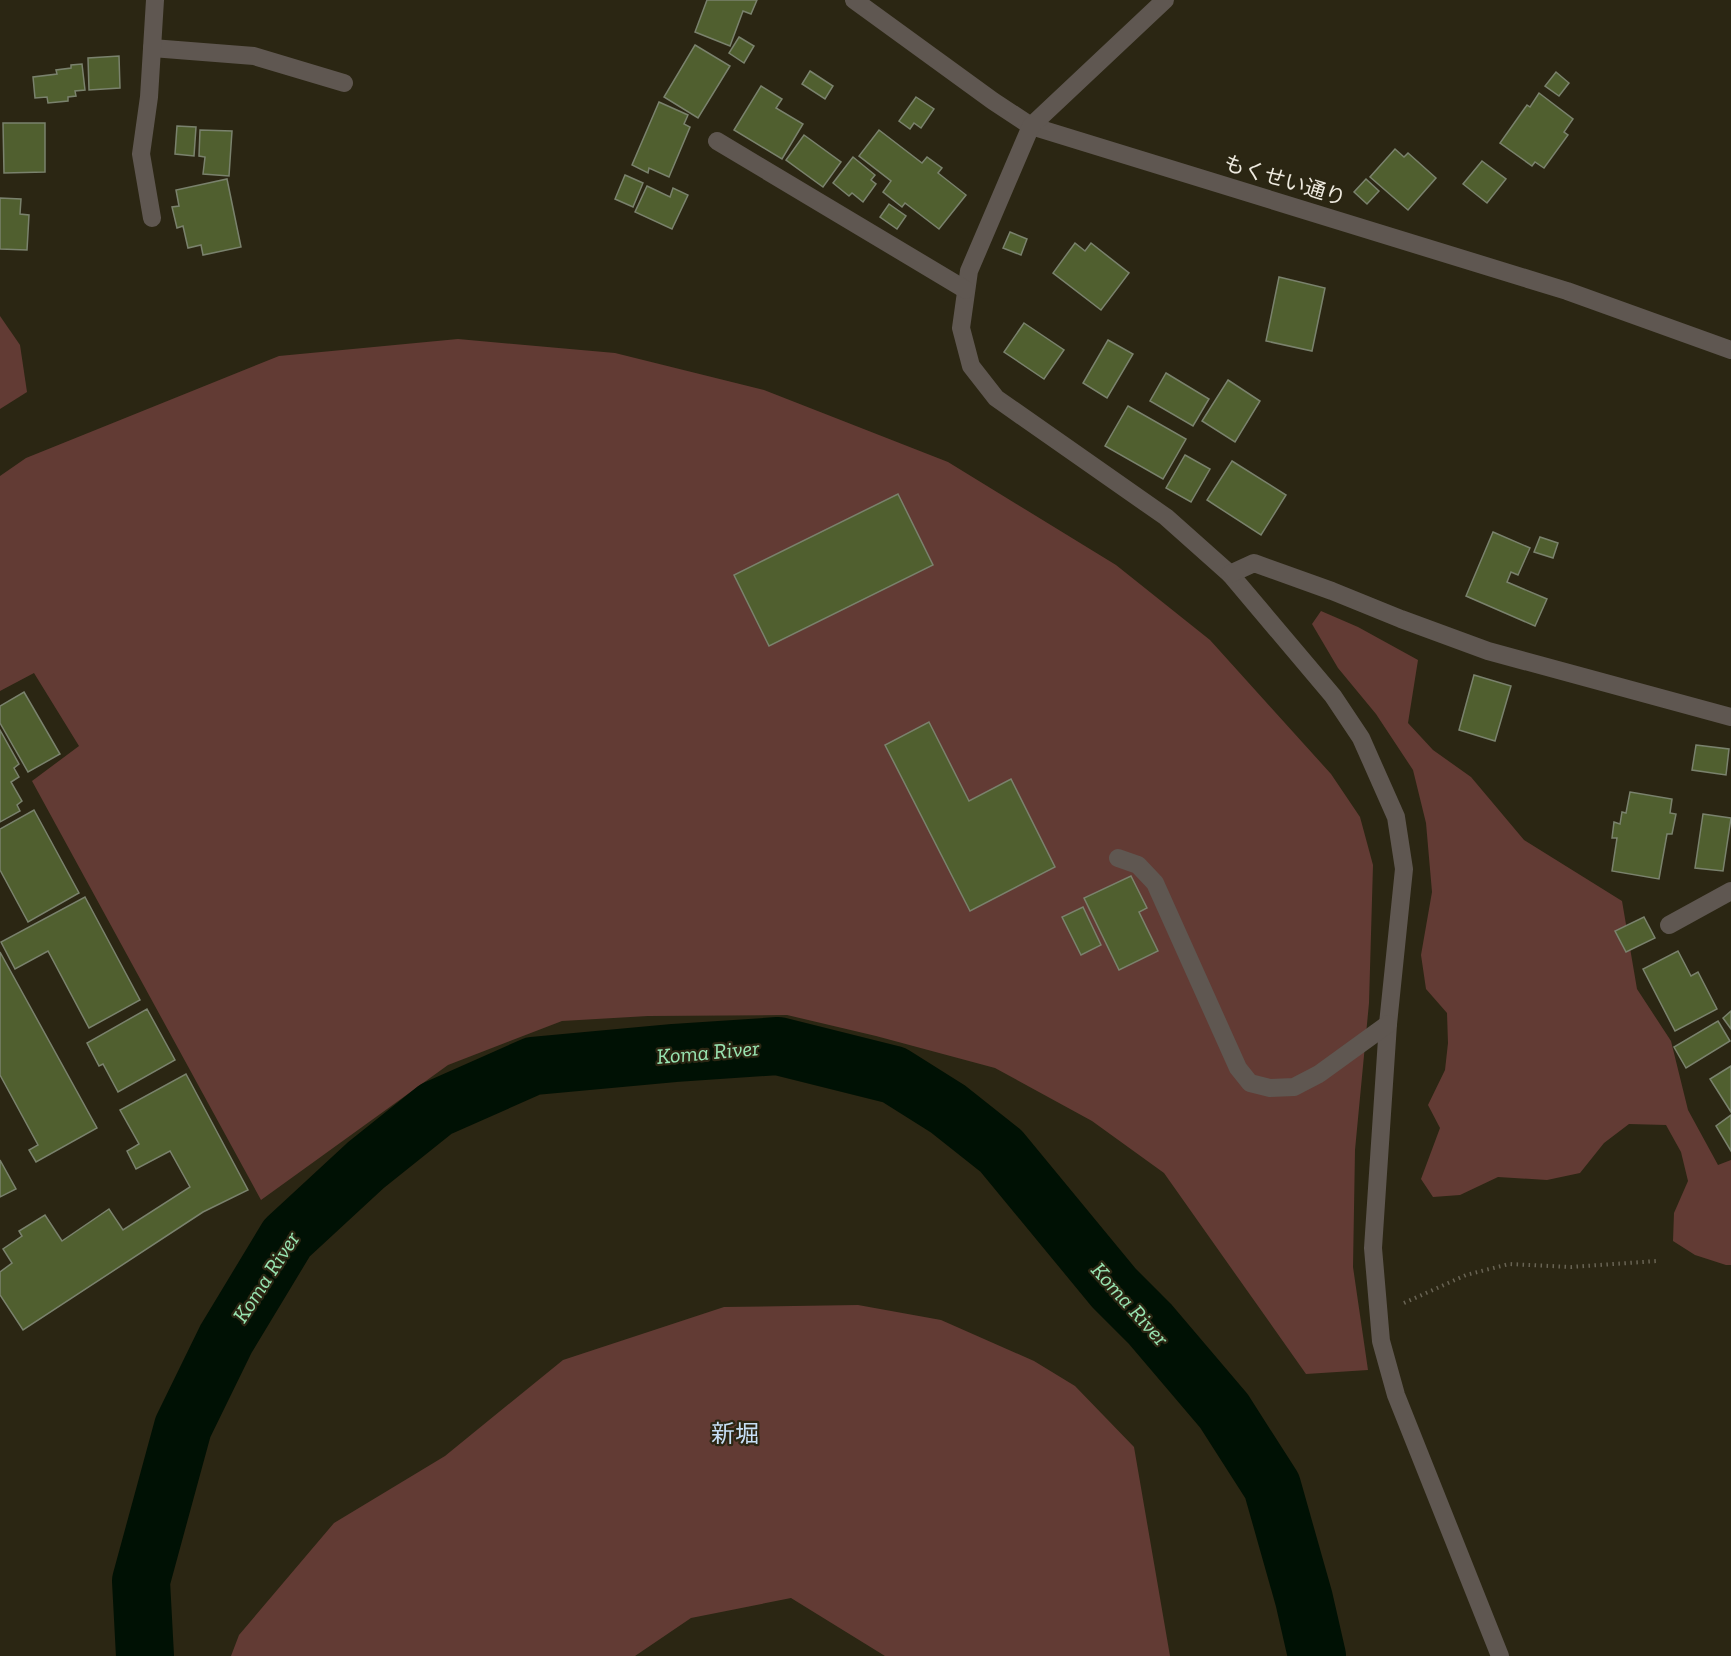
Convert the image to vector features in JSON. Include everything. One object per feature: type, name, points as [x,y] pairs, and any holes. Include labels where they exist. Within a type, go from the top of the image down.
[{"type":"street","points":[[152,218],[141,154],[149,97],[155,0]]},
{"type":"street","name":"もくせい通り","points":[[854,0],[1031,126],[1567,291],[1731,350]]},
{"type":"street","points":[[1164,0],[1031,126],[969,271],[961,328],[971,366],[996,398],[1166,517],[1230,574],[1334,696],[1361,738],[1396,817],[1404,868],[1388,1024],[1373,1248],[1381,1341],[1396,1395],[1500,1656]]},
{"type":"street","points":[[152,48],[254,56],[344,83]]},
{"type":"street","points":[[717,141],[966,290]]},
{"type":"street","points":[[1230,574],[1254,563],[1488,651],[1731,717]]},
{"type":"street","points":[[1118,858],[1138,865],[1155,883],[1238,1068],[1250,1083],[1270,1088],[1294,1087],[1319,1074],[1388,1024]]},
{"type":"street","points":[[1669,925],[1731,891]]},
{"type":"path","points":[[1379,1316],[1466,1275],[1509,1264],[1571,1267],[1657,1261]]},
{"type":"shaded area","points":[[0,316],[20,345],[27,392],[0,409]]},
{"type":"shaded area","points":[[458,339],[615,353],[764,390],[948,462],[1116,565],[1210,640],[1331,774],[1360,817],[1373,865],[1369,1003],[1355,1150],[1353,1267],[1368,1370],[1306,1374],[1164,1173],[1092,1121],[995,1068],[787,1015],[648,1016],[562,1021],[448,1065],[261,1200],[32,781],[79,746],[34,673],[0,691],[0,476],[26,458],[279,356]]},
{"type":"shaded area","points":[[1321,611],[1358,627],[1418,660],[1408,723],[1433,750],[1471,777],[1524,840],[1622,901],[1637,989],[1671,1041],[1688,1110],[1718,1165],[1731,1160],[1731,1265],[1695,1255],[1673,1241],[1674,1213],[1688,1181],[1681,1152],[1666,1125],[1629,1124],[1604,1143],[1580,1173],[1547,1180],[1498,1177],[1460,1195],[1433,1197],[1421,1179],[1440,1128],[1428,1105],[1445,1070],[1448,1043],[1447,1013],[1426,989],[1421,955],[1432,892],[1426,823],[1413,770],[1376,714],[1338,668],[1312,624]]},
{"type":"shaded area","points":[[858,1305],[941,1320],[1034,1361],[1075,1386],[1134,1447],[1170,1656],[885,1656],[791,1598],[691,1618],[635,1656],[231,1656],[239,1635],[334,1523],[445,1456],[563,1360],[724,1307]]},
{"type":"building","points":[[707,0],[757,0],[751,14],[743,11],[730,46],[695,32]]},
{"type":"building","points":[[739,37],[754,46],[744,63],[729,53]]},
{"type":"building","points":[[695,45],[730,66],[698,118],[664,97]]},
{"type":"building","points":[[119,56],[120,88],[89,90],[88,58]]},
{"type":"building","points":[[82,64],[85,90],[75,91],[76,96],[68,97],[68,101],[48,103],[47,97],[35,98],[33,77],[57,74],[56,70]]},
{"type":"building","points":[[810,71],[833,86],[825,99],[802,84]]},
{"type":"building","points":[[1556,72],[1569,83],[1559,96],[1545,86]]},
{"type":"building","points":[[761,86],[782,99],[776,108],[803,124],[782,159],[734,130]]},
{"type":"building","points":[[1539,93],[1573,119],[1564,132],[1568,135],[1544,168],[1535,162],[1532,166],[1500,143],[1527,105],[1530,107]]},
{"type":"building","points":[[916,97],[934,109],[921,128],[914,123],[910,129],[899,121]]},
{"type":"building","points":[[659,102],[688,115],[684,124],[690,127],[669,177],[649,168],[648,173],[632,165]]},
{"type":"building","points":[[3,123],[45,123],[45,172],[4,173]]},
{"type":"building","points":[[177,126],[196,127],[194,156],[175,154]]},
{"type":"building","points":[[200,130],[232,131],[229,176],[203,174],[205,157],[199,156]]},
{"type":"building","points":[[879,130],[922,163],[927,157],[942,168],[938,173],[966,195],[939,229],[905,203],[902,207],[883,192],[891,181],[859,156]]},
{"type":"building","points":[[804,135],[841,162],[823,187],[786,160]]},
{"type":"building","points":[[1395,149],[1404,157],[1408,153],[1436,178],[1408,210],[1370,177]]},
{"type":"building","points":[[853,157],[875,175],[871,180],[876,184],[863,202],[852,193],[849,196],[833,183]]},
{"type":"building","points":[[1482,161],[1506,179],[1487,203],[1463,184]]},
{"type":"building","points":[[625,175],[643,183],[633,207],[615,199]]},
{"type":"building","points":[[227,179],[241,247],[203,255],[201,245],[188,248],[183,226],[177,228],[172,207],[179,206],[176,190]]},
{"type":"building","points":[[1366,179],[1379,191],[1367,204],[1354,192]]},
{"type":"building","points":[[647,186],[670,197],[673,188],[688,195],[672,229],[635,212]]},
{"type":"building","points":[[0,198],[21,199],[20,214],[29,215],[27,250],[0,249]]},
{"type":"building","points":[[889,204],[906,216],[897,229],[880,217]]},
{"type":"building","points":[[1010,232],[1027,239],[1021,255],[1003,248]]},
{"type":"building","points":[[1075,243],[1085,251],[1091,243],[1129,273],[1101,310],[1053,273]]},
{"type":"building","points":[[1279,277],[1325,288],[1312,351],[1266,341]]},
{"type":"building","points":[[1024,323],[1064,350],[1044,379],[1004,352]]},
{"type":"building","points":[[1108,340],[1133,354],[1107,398],[1083,383]]},
{"type":"building","points":[[1166,373],[1209,399],[1193,426],[1150,401]]},
{"type":"building","points":[[1228,380],[1260,401],[1235,442],[1202,421]]},
{"type":"building","points":[[1128,406],[1186,439],[1163,479],[1105,446]]},
{"type":"building","points":[[1185,455],[1210,469],[1191,502],[1166,488]]},
{"type":"building","points":[[1232,461],[1286,495],[1261,535],[1207,500]]},
{"type":"building","points":[[898,494],[933,565],[769,646],[734,575]]},
{"type":"building","points":[[1493,532],[1530,548],[1518,575],[1511,572],[1507,582],[1547,599],[1535,626],[1466,596]]},
{"type":"building","points":[[1540,537],[1558,543],[1553,558],[1534,552]]},
{"type":"building","points":[[1474,675],[1511,686],[1495,741],[1459,730]]},
{"type":"building","points":[[24,692],[60,754],[28,772],[0,723],[0,706]]},
{"type":"building","points":[[929,722],[969,801],[1011,779],[1055,867],[970,911],[885,745]]},
{"type":"building","points":[[0,730],[19,764],[14,768],[19,777],[11,782],[22,801],[17,805],[20,811],[0,822]]},
{"type":"building","points":[[1696,745],[1729,749],[1726,775],[1692,770]]},
{"type":"building","points":[[1630,792],[1672,799],[1670,813],[1676,814],[1672,834],[1667,834],[1659,879],[1612,871],[1617,838],[1612,838],[1614,822],[1620,824],[1622,812],[1626,813]]},
{"type":"building","points":[[34,810],[79,893],[28,922],[0,870],[0,829]]},
{"type":"building","points":[[1703,814],[1731,818],[1723,871],[1695,868]]},
{"type":"building","points":[[1131,876],[1147,908],[1139,912],[1158,951],[1119,970],[1084,898]]},
{"type":"building","points":[[85,897],[140,1000],[89,1028],[48,951],[15,969],[1,942]]},
{"type":"building","points":[[1083,907],[1101,945],[1081,955],[1062,917]]},
{"type":"building","points":[[1644,917],[1655,938],[1626,952],[1615,931]]},
{"type":"building","points":[[1678,951],[1691,976],[1698,972],[1717,1009],[1675,1031],[1643,969]]},
{"type":"building","points":[[0,952],[97,1128],[36,1162],[29,1150],[38,1145],[0,1075]]},
{"type":"building","points":[[147,1009],[175,1060],[118,1092],[103,1064],[99,1066],[87,1043]]},
{"type":"building","points":[[1731,1011],[1731,1029],[1723,1018]]},
{"type":"building","points":[[1718,1021],[1730,1041],[1686,1068],[1674,1047]]},
{"type":"building","points":[[1731,1066],[1731,1112],[1710,1079]]},
{"type":"building","points":[[186,1074],[248,1190],[203,1212],[23,1330],[0,1295],[0,1272],[12,1263],[3,1249],[22,1236],[19,1231],[45,1215],[62,1241],[109,1209],[123,1230],[190,1187],[170,1151],[136,1169],[127,1151],[139,1144],[120,1110]]},
{"type":"building","points":[[1731,1115],[1731,1151],[1716,1126]]},
{"type":"building","points":[[0,1160],[16,1189],[0,1197]]},
{"type":"waterway","name":"Koma River","points":[[145,1656],[141,1581],[183,1427],[226,1339],[287,1238],[366,1165],[436,1109],[533,1066],[778,1046],[894,1075],[948,1109],[1001,1151],[1114,1288],[1150,1324],[1224,1411],[1272,1486],[1304,1599],[1317,1656]]},
{"type":"district","name":"新堀","points":[[735,1433]]}]
